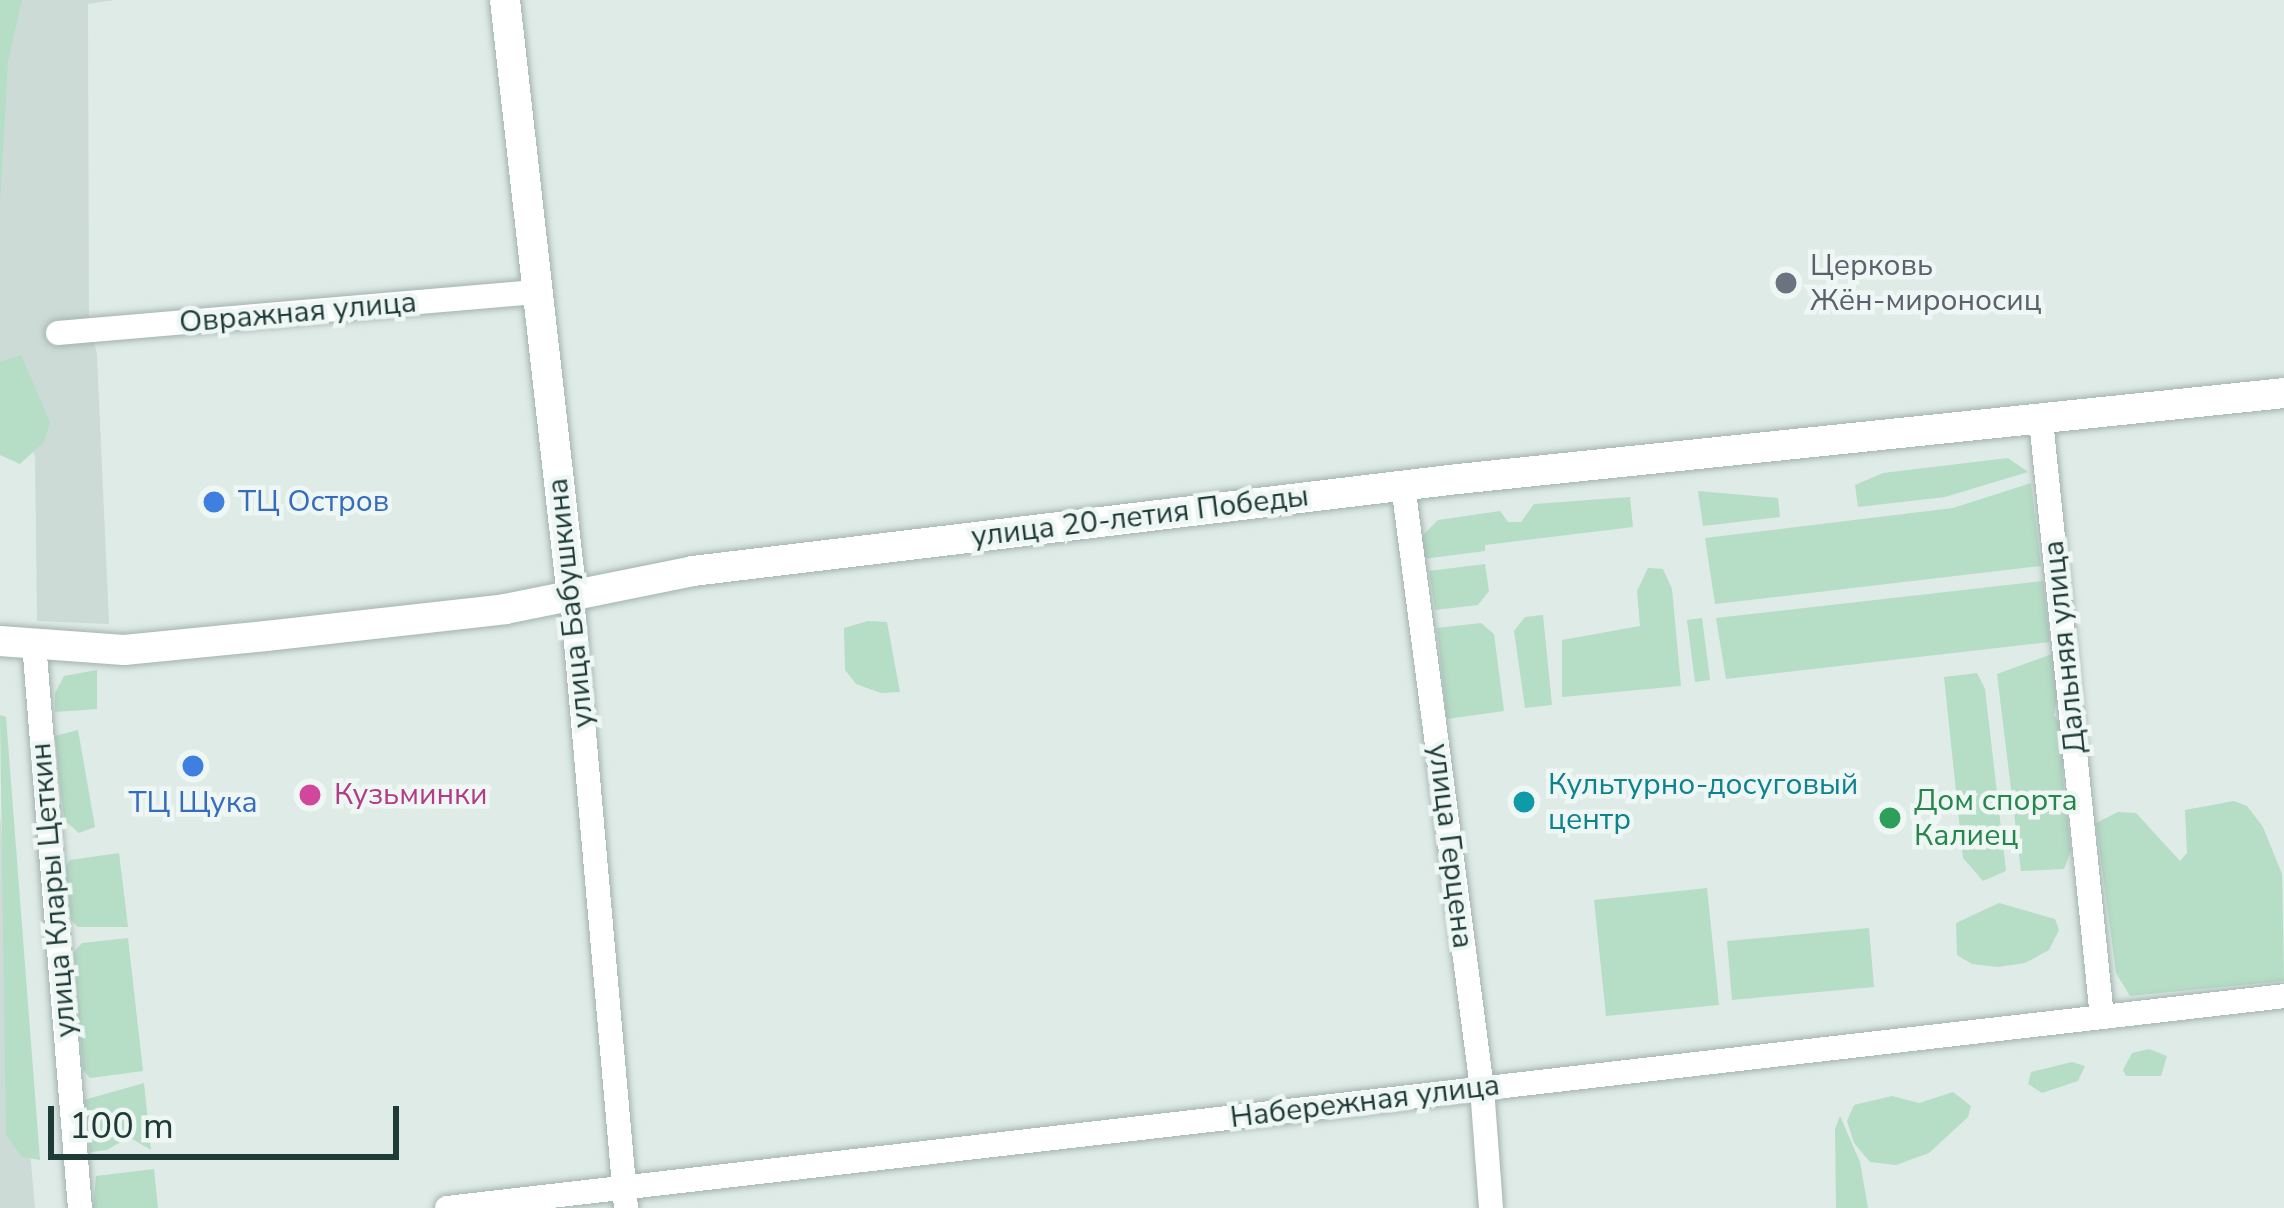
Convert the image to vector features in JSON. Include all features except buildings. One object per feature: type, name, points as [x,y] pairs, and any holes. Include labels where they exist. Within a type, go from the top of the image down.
[{"type":"street","name":"улица Бабушкина","points":[[505,0],[572,597],[625,1198]]},
{"type":"street","name":"Овражная улица","points":[[58,333],[538,292]]},
{"type":"street","name":"улица 20-летия Победы","points":[[0,640],[124,650],[572,597],[693,571],[1403,485],[2284,393]]},
{"type":"street","name":"Дальняя улица","points":[[2041,420],[2102,1017]]},
{"type":"street","name":"улица Герцена","points":[[1403,485],[1481,1088],[1491,1208]]},
{"type":"street","name":"улица Клары Цеткин","points":[[34,643],[80,1208]]},
{"type":"street","name":"Набережная улица","points":[[447,1208],[625,1198],[1481,1088],[2284,996]]},
{"type":"shaded area","points":[[9,0],[115,0],[88,4],[89,322],[97,354],[109,624],[37,621],[35,456],[0,363],[0,65]]},
{"type":"shaded area","points":[[0,815],[35,1208],[0,1208]]},
{"type":"green space","points":[[0,0],[22,0],[8,61],[0,202]]},
{"type":"green space","points":[[21,355],[50,422],[44,442],[20,464],[0,455],[0,362]]},
{"type":"green space","points":[[2008,458],[2028,472],[1945,497],[1858,507],[1855,485],[1883,473]]},
{"type":"green space","points":[[2031,483],[2041,566],[1715,604],[1705,538],[1953,508]]},
{"type":"green space","points":[[1698,491],[1778,498],[1780,517],[1703,526]]},
{"type":"green space","points":[[1630,497],[1633,527],[1485,545],[1485,551],[1423,559],[1421,537],[1438,520],[1500,511],[1508,522],[1521,522],[1534,504]]},
{"type":"green space","points":[[1485,564],[1489,591],[1478,605],[1435,610],[1429,571]]},
{"type":"green space","points":[[1648,568],[1663,569],[1672,589],[1681,686],[1562,697],[1562,640],[1640,626],[1637,591]]},
{"type":"green space","points":[[2043,581],[2050,642],[1726,679],[1716,618]]},
{"type":"green space","points":[[1543,615],[1552,705],[1525,708],[1514,631],[1525,617]]},
{"type":"green space","points":[[1702,618],[1710,680],[1695,682],[1687,620]]},
{"type":"green space","points":[[868,621],[887,622],[900,692],[881,693],[856,684],[845,670],[844,628]]},
{"type":"green space","points":[[1481,623],[1494,634],[1504,711],[1447,719],[1437,628]]},
{"type":"green space","points":[[2052,654],[2062,668],[2054,715],[2067,735],[2062,771],[2071,850],[2064,869],[2021,871],[1997,674]]},
{"type":"green space","points":[[97,670],[97,709],[55,712],[55,693],[64,676]]},
{"type":"green space","points":[[1977,673],[1985,689],[2006,871],[1983,881],[1963,858],[1944,677]]},
{"type":"green space","points":[[0,715],[6,717],[40,1160],[22,1157],[6,1135]]},
{"type":"green space","points":[[78,730],[95,827],[79,833],[64,820],[55,736]]},
{"type":"green space","points":[[2234,801],[2247,806],[2263,827],[2282,874],[2284,981],[2130,996],[2116,973],[2096,823],[2118,812],[2136,813],[2180,861],[2187,853],[2185,810]]},
{"type":"green space","points":[[119,853],[128,927],[78,927],[71,920],[65,867],[70,860]]},
{"type":"green space","points":[[1707,888],[1719,1005],[1606,1016],[1594,900]]},
{"type":"green space","points":[[1999,903],[2055,919],[2059,930],[2049,950],[2025,963],[1998,967],[1972,964],[1957,955],[1956,923]]},
{"type":"green space","points":[[1869,928],[1874,987],[1732,1000],[1727,941]]},
{"type":"green space","points":[[128,938],[143,1071],[90,1078],[83,1070],[73,953],[82,943]]},
{"type":"green space","points":[[2149,1049],[2167,1056],[2161,1076],[2126,1076],[2123,1070],[2132,1053]]},
{"type":"green space","points":[[2072,1062],[2085,1066],[2078,1081],[2042,1093],[2028,1084],[2031,1072]]},
{"type":"green space","points":[[144,1083],[151,1150],[129,1137],[107,1150],[90,1152],[84,1100]]},
{"type":"green space","points":[[1953,1092],[1971,1106],[1968,1117],[1929,1153],[1896,1165],[1870,1162],[1854,1143],[1847,1121],[1854,1105],[1892,1096],[1919,1103]]},
{"type":"green space","points":[[1840,1116],[1860,1162],[1868,1208],[1836,1208],[1835,1129]]},
{"type":"green space","points":[[154,1169],[158,1208],[93,1208],[96,1176]]},
{"type":"place","name":"Церковь Жён-мироносиц","points":[[1786,283]]},
{"type":"place","name":"ТЦ Остров","points":[[214,502]]},
{"type":"place","name":"ТЦ Щука","points":[[193,766]]},
{"type":"place","name":"Кузьминки","points":[[310,795]]},
{"type":"place","name":"Культурно-досуговый центр","points":[[1524,802]]},
{"type":"place","name":"Дом спорта Калиец","points":[[1890,818]]}]
